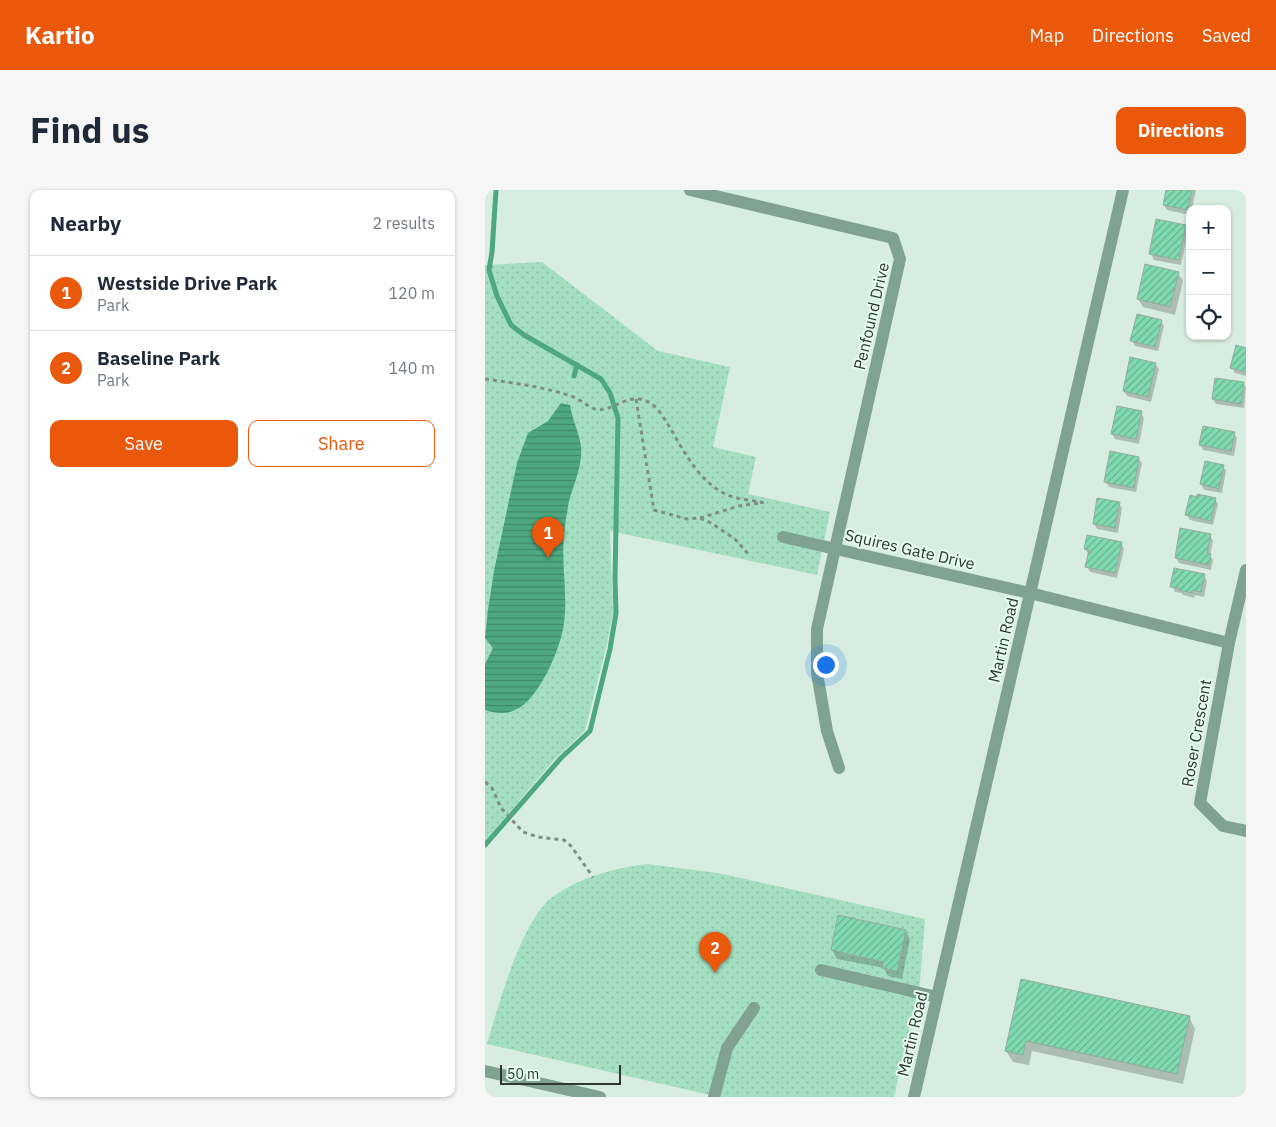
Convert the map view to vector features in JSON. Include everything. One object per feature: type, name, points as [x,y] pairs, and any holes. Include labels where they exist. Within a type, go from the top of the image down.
[{"type":"street","name":"Penfound Drive","points":[[689,190],[893,238],[901,259],[835,548]]},
{"type":"street","name":"Martin Road","points":[[914,1097],[1123,190]]},
{"type":"street","name":"Squires Gate Drive","points":[[783,536],[1030,593]]},
{"type":"street","points":[[835,548],[817,629],[817,673],[827,731],[839,768]]},
{"type":"street","name":"Roser Crescent","points":[[1246,570],[1229,643],[1200,803],[1223,826],[1246,831]]},
{"type":"street","points":[[1030,593],[1229,643]]},
{"type":"street","points":[[821,970],[937,996]]},
{"type":"street","points":[[714,1097],[727,1048],[754,1008]]},
{"type":"street","points":[[485,1071],[600,1097]]},
{"type":"path","points":[[485,379],[523,384],[561,393],[574,397],[596,409],[603,409],[627,400],[636,399],[646,400],[663,416],[700,474],[729,496],[765,502],[745,505],[700,518],[687,519],[654,510],[636,399]]},
{"type":"path","points":[[700,518],[711,522],[735,539],[749,555]]},
{"type":"path","points":[[485,782],[492,788],[501,808],[507,816],[523,832],[538,837],[564,840],[571,846],[593,877]]},
{"type":"shaded area","points":[[542,262],[658,351],[730,367],[713,447],[756,457],[748,494],[830,512],[817,575],[610,531],[613,613],[585,731],[555,759],[485,841],[485,265]]},
{"type":"shaded area","points":[[561,403],[570,405],[581,446],[581,460],[569,501],[564,531],[565,612],[562,634],[554,659],[532,696],[524,704],[511,712],[493,712],[485,710],[485,664],[493,648],[485,638],[494,571],[517,463],[528,433],[548,421]]},
{"type":"shaded area","points":[[647,864],[718,873],[925,919],[920,982],[894,1097],[719,1097],[487,1044],[513,964],[522,942],[542,907],[564,889],[587,879],[623,868]]},
{"type":"building","points":[[1166,190],[1192,190],[1189,205],[1186,205],[1186,210],[1163,205]]},
{"type":"building","points":[[1156,219],[1186,225],[1179,260],[1149,254]]},
{"type":"building","points":[[1145,264],[1179,272],[1170,307],[1137,299]]},
{"type":"building","points":[[1137,314],[1162,320],[1155,347],[1130,341]]},
{"type":"building","points":[[1236,345],[1246,348],[1246,372],[1230,368]]},
{"type":"building","points":[[1130,357],[1156,363],[1148,397],[1123,391]]},
{"type":"building","points":[[1215,378],[1244,382],[1241,404],[1212,399]]},
{"type":"building","points":[[1117,406],[1142,411],[1136,439],[1111,434]]},
{"type":"building","points":[[1203,426],[1235,432],[1231,451],[1199,445]]},
{"type":"building","points":[[1110,451],[1139,457],[1134,488],[1104,482]]},
{"type":"building","points":[[1205,461],[1224,465],[1219,489],[1200,484]]},
{"type":"building","points":[[1197,494],[1216,498],[1211,521],[1185,515],[1190,495],[1197,497]]},
{"type":"building","points":[[1097,498],[1120,502],[1115,528],[1093,524]]},
{"type":"building","points":[[1180,528],[1211,534],[1207,553],[1211,554],[1209,565],[1175,558]]},
{"type":"building","points":[[1087,535],[1122,542],[1115,573],[1085,567],[1089,550],[1084,549]]},
{"type":"building","points":[[1174,568],[1205,574],[1201,592],[1192,590],[1192,593],[1170,587]]},
{"type":"building","points":[[838,915],[906,930],[897,971],[882,968],[883,962],[831,950]]},
{"type":"building","points":[[1021,979],[1190,1016],[1177,1074],[1026,1041],[1023,1055],[1005,1051]]},
{"type":"waterway","points":[[485,845],[561,758],[590,731],[610,649],[616,613],[618,418],[610,393],[601,379],[524,335],[511,325],[497,296],[489,270],[496,190]]},
{"type":"waterway","points":[[574,376],[577,365]]},
{"type":"place","name":"Westside Drive Park","points":[[548,558]]},
{"type":"place","name":"Baseline Park","points":[[715,973]]}]
